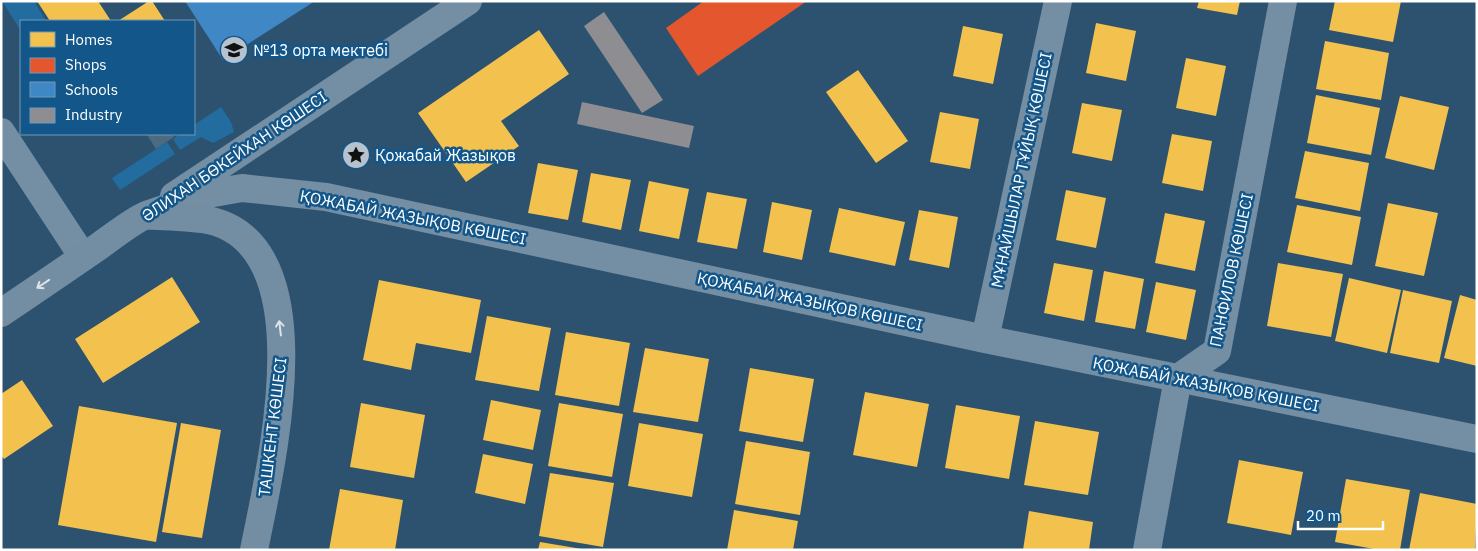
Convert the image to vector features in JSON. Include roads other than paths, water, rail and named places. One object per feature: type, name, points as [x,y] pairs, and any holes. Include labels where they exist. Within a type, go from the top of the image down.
[{"type":"main road","name":"ӘЛИХАН БӨКЕЙХАН КӨШЕСІ","points":[[1,312],[144,216]]},
{"type":"main road","name":"ТАШКЕНТ КӨШЕСІ","points":[[144,216],[211,220],[236,231],[248,240],[259,254],[273,285],[282,339],[281,379],[272,454],[254,550]]},
{"type":"street","name":"ӘЛИХАН БӨКЕЙХАН КӨШЕСІ","points":[[144,216],[468,1]]},
{"type":"street","name":"МҰНАЙШЫЛАР ТҰЙЫҚ КӨШЕСІ","points":[[985,339],[1058,1]]},
{"type":"street","name":"ПАНФИЛОВ КӨШЕСІ","points":[[1178,378],[1217,351],[1284,1]]},
{"type":"street","points":[[1,132],[83,257]]},
{"type":"street","name":"ҚОЖАБАЙ ЖАЗЫҚОВ КӨШЕСІ","points":[[144,216],[208,194],[242,188],[326,197],[985,339],[1477,439]]},
{"type":"street","points":[[1147,550],[1178,378]]},
{"type":"place","name":"№13 орта мектебі","points":[[234,50]]},
{"type":"place","name":"Қожабай Жазықов","points":[[356,155]]}]
